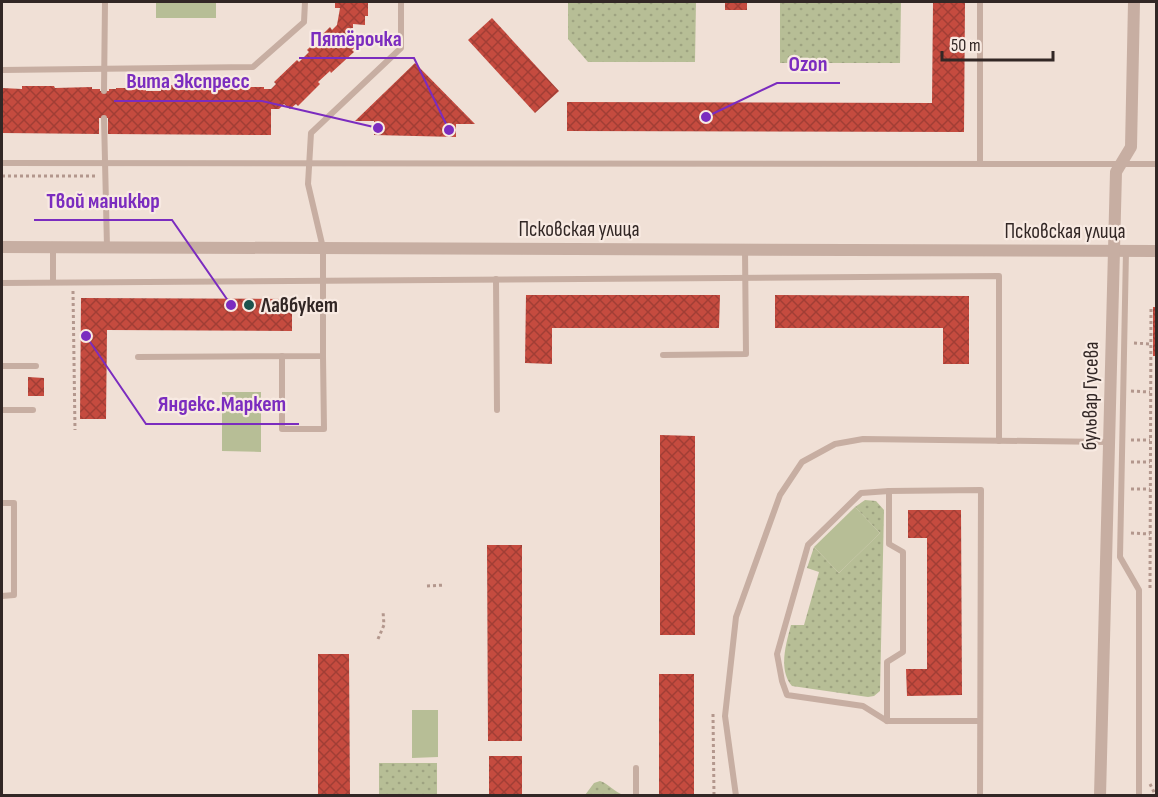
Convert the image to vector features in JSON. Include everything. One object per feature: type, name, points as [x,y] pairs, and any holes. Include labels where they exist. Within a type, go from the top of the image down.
[{"type":"street","name":"бульвар Гусева","points":[[1100,795],[1116,172],[1118,165],[1131,147],[1134,2]]},
{"type":"street","name":"Псковская улица","points":[[2,247],[1156,251]]},
{"type":"lane","points":[[104,91],[105,2]]},
{"type":"lane","points":[[2,70],[253,67],[304,22],[305,2]]},
{"type":"lane","points":[[282,356],[282,429],[324,429],[323,248],[308,184],[311,134],[401,48],[401,2]]},
{"type":"lane","points":[[980,164],[981,2]]},
{"type":"lane","points":[[104,118],[107,247]]},
{"type":"lane","points":[[2,163],[1156,165]]},
{"type":"lane","points":[[53,247],[53,282]]},
{"type":"lane","points":[[663,355],[746,354],[746,249]]},
{"type":"lane","points":[[1126,251],[1121,560],[1139,590],[1139,795]]},
{"type":"lane","points":[[2,283],[999,276],[999,441]]},
{"type":"lane","points":[[496,279],[496,410]]},
{"type":"lane","points":[[138,357],[323,356]]},
{"type":"lane","points":[[2,366],[36,366]]},
{"type":"lane","points":[[2,410],[33,410]]},
{"type":"lane","points":[[736,795],[725,716],[736,617],[780,495],[802,462],[835,444],[863,439],[1108,442]]},
{"type":"lane","points":[[980,721],[886,721],[863,706],[787,695],[777,654],[808,545],[861,493],[981,490],[980,795]]},
{"type":"lane","points":[[886,721],[887,662],[903,652],[903,552],[889,544],[889,491]]},
{"type":"lane","points":[[2,503],[14,503],[14,596],[2,596]]},
{"type":"lane","points":[[636,768],[636,795]]},
{"type":"path","points":[[2,176],[106,176]]},
{"type":"path","points":[[73,289],[75,430]]},
{"type":"path","points":[[1150,590],[1151,306]]},
{"type":"path","points":[[1125,342],[1150,344]]},
{"type":"path","points":[[1124,391],[1150,392]]},
{"type":"path","points":[[1123,440],[1150,440]]},
{"type":"path","points":[[1122,462],[1150,462]]},
{"type":"path","points":[[1122,489],[1150,489]]},
{"type":"path","points":[[1121,533],[1150,534]]},
{"type":"path","points":[[427,586],[445,585]]},
{"type":"path","points":[[378,639],[384,625],[383,611]]},
{"type":"path","points":[[712,714],[714,795]]},
{"type":"path","points":[[1149,782],[1156,795]]},
{"type":"green space","points":[[156,2],[216,2],[216,18],[156,18]]},
{"type":"green space","points":[[568,2],[696,2],[695,62],[588,62],[568,39]]},
{"type":"green space","points":[[780,2],[901,2],[900,63],[780,63]]},
{"type":"green space","points":[[222,392],[261,392],[261,452],[222,451]]},
{"type":"green space","points":[[865,500],[876,501],[884,510],[880,691],[868,697],[792,686],[785,672],[785,648],[791,625],[804,625],[819,572],[807,568],[814,547],[839,573],[880,533],[855,507]]},
{"type":"green space","points":[[855,507],[880,533],[839,573],[814,547]]},
{"type":"green space","points":[[412,710],[438,710],[438,757],[412,758]]},
{"type":"green space","points":[[379,763],[437,763],[437,795],[379,795]]},
{"type":"green space","points":[[600,781],[624,795],[585,795],[594,783]]},
{"type":"building","points":[[335,2],[368,2],[368,16],[365,16],[365,25],[353,24],[353,36],[350,38],[357,45],[352,50],[354,52],[318,82],[320,84],[298,106],[296,104],[290,109],[284,104],[279,109],[271,109],[271,135],[108,134],[108,118],[99,118],[99,134],[2,133],[2,88],[54,86],[55,88],[92,87],[100,91],[116,88],[146,88],[146,91],[161,91],[161,85],[177,85],[177,90],[234,89],[234,87],[271,89],[276,84],[274,82],[297,60],[299,62],[309,52],[307,50],[330,27],[332,30],[337,25],[340,8],[335,8]]},
{"type":"building","points":[[725,2],[747,2],[747,10],[725,10]]},
{"type":"building","points":[[933,2],[965,2],[964,132],[567,131],[567,102],[932,103]]},
{"type":"building","points":[[492,18],[559,91],[535,113],[468,40]]},
{"type":"building","points":[[415,63],[475,124],[456,124],[456,137],[374,135],[374,121],[355,121]]},
{"type":"building","points":[[526,295],[720,295],[719,328],[552,328],[552,364],[525,363]]},
{"type":"building","points":[[775,295],[969,296],[969,364],[943,364],[943,328],[775,328]]},
{"type":"building","points":[[81,298],[292,299],[292,331],[107,330],[106,419],[80,419]]},
{"type":"building","points":[[1153,307],[1156,307],[1156,356],[1153,356]]},
{"type":"building","points":[[28,377],[44,378],[44,396],[28,396]]},
{"type":"building","points":[[660,435],[695,436],[695,635],[660,635]]},
{"type":"building","points":[[908,510],[961,510],[962,695],[907,696],[906,669],[927,669],[927,538],[908,538]]},
{"type":"building","points":[[487,545],[522,545],[522,741],[488,741]]},
{"type":"building","points":[[318,654],[349,654],[350,796],[318,796]]},
{"type":"building","points":[[659,674],[694,674],[694,796],[659,796]]},
{"type":"building","points":[[489,756],[522,756],[522,796],[489,796]]},
{"type":"place","name":"Ozon","points":[[706,117]]},
{"type":"place","name":"Вита Экспресс","points":[[378,128]]},
{"type":"place","name":"Пятёрочка","points":[[449,130]]},
{"type":"place","name":"Твой маникюр","points":[[231,305]]},
{"type":"place","name":"Лавбукет","points":[[249,305]]},
{"type":"place","name":"Яндекс.Маркет","points":[[86,336]]}]
